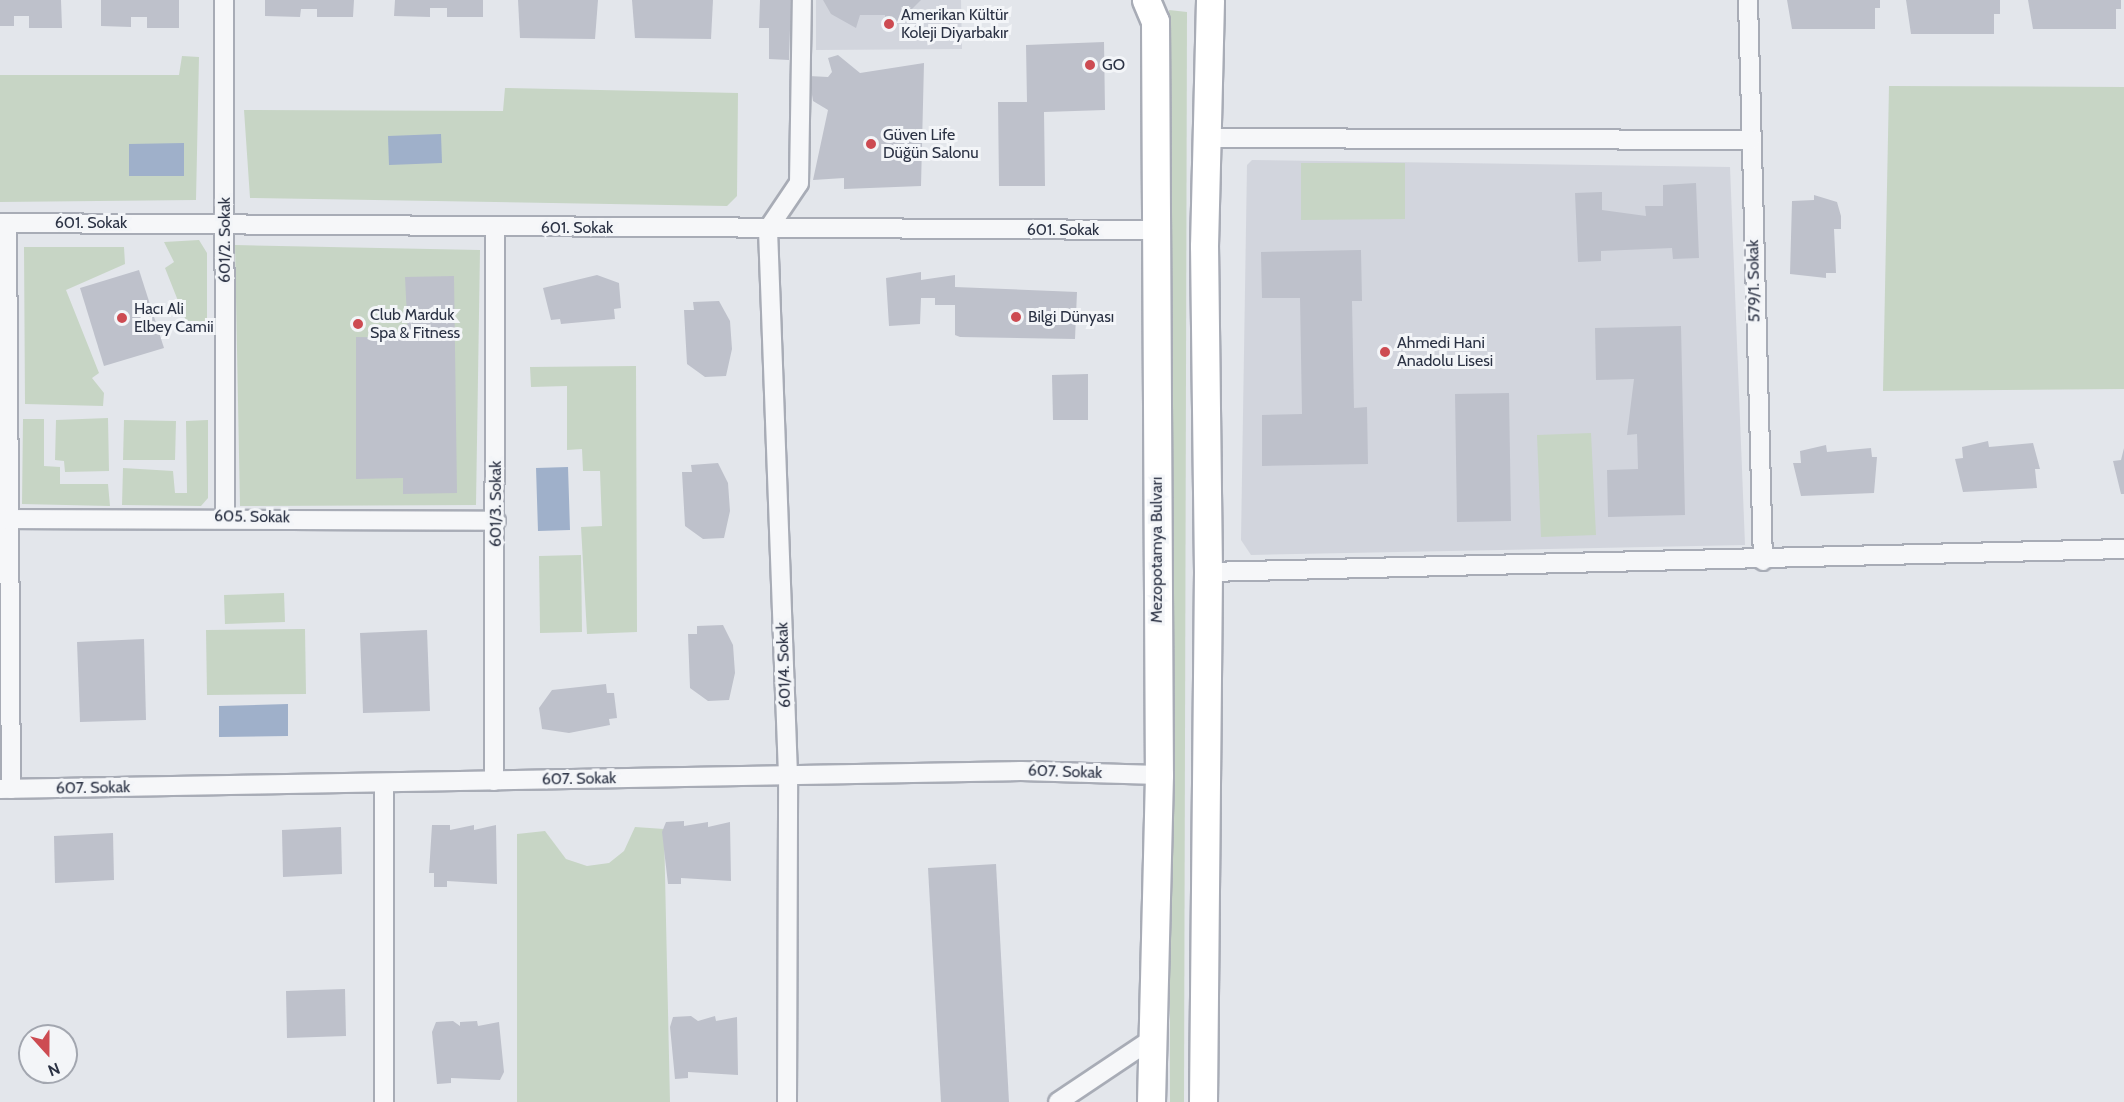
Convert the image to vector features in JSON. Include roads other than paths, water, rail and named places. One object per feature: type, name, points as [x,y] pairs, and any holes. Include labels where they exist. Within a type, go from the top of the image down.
[{"type":"main road","name":"Mezopotamya Bulvarı","points":[[1146,0],[1155,21],[1154,230],[1159,775],[1151,1102]]},
{"type":"main road","points":[[1203,1102],[1208,572],[1206,138],[1210,0]]},
{"type":"street","name":"601/2. Sokak","points":[[224,0],[225,516]]},
{"type":"street","points":[[768,229],[799,183],[802,0]]},
{"type":"street","name":"579/1. Sokak","points":[[1748,0],[1763,561]]},
{"type":"street","points":[[1206,138],[1751,140]]},
{"type":"street","name":"601. Sokak","points":[[4,223],[226,222],[495,227],[1154,230]]},
{"type":"street","points":[[4,223],[7,519],[5,789]]},
{"type":"street","name":"601/3. Sokak","points":[[494,781],[495,227]]},
{"type":"street","name":"601/4. Sokak","points":[[768,229],[788,775],[788,1102]]},
{"type":"street","name":"605. Sokak","points":[[7,519],[225,516],[496,520]]},
{"type":"street","points":[[1208,572],[1763,561],[2124,549]]},
{"type":"street","name":"607. Sokak","points":[[5,789],[1021,771],[1159,775]]},
{"type":"street","points":[[384,784],[384,1102]]},
{"type":"street","points":[[1058,1102],[1152,1039]]},
{"type":"water","points":[[441,134],[442,163],[389,165],[388,136]]},
{"type":"water","points":[[184,143],[184,176],[129,176],[129,144]]},
{"type":"water","points":[[568,467],[570,530],[538,531],[536,468]]},
{"type":"water","points":[[288,704],[288,736],[219,737],[219,706]]},
{"type":"place","name":"Amerikan Kültür Koleji Diyarbakır","points":[[889,24]]},
{"type":"place","name":"GO","points":[[1090,65]]},
{"type":"place","name":"Güven Life Düğün Salonu","points":[[871,144]]},
{"type":"place","name":"Bilgi Dünyası","points":[[1016,317]]},
{"type":"place","name":"Hacı Ali Elbey Camii","points":[[122,318]]},
{"type":"place","name":"Club Marduk Spa & Fitness","points":[[358,324]]},
{"type":"place","name":"Ahmedi Hani Anadolu Lisesi","points":[[1385,352]]}]
